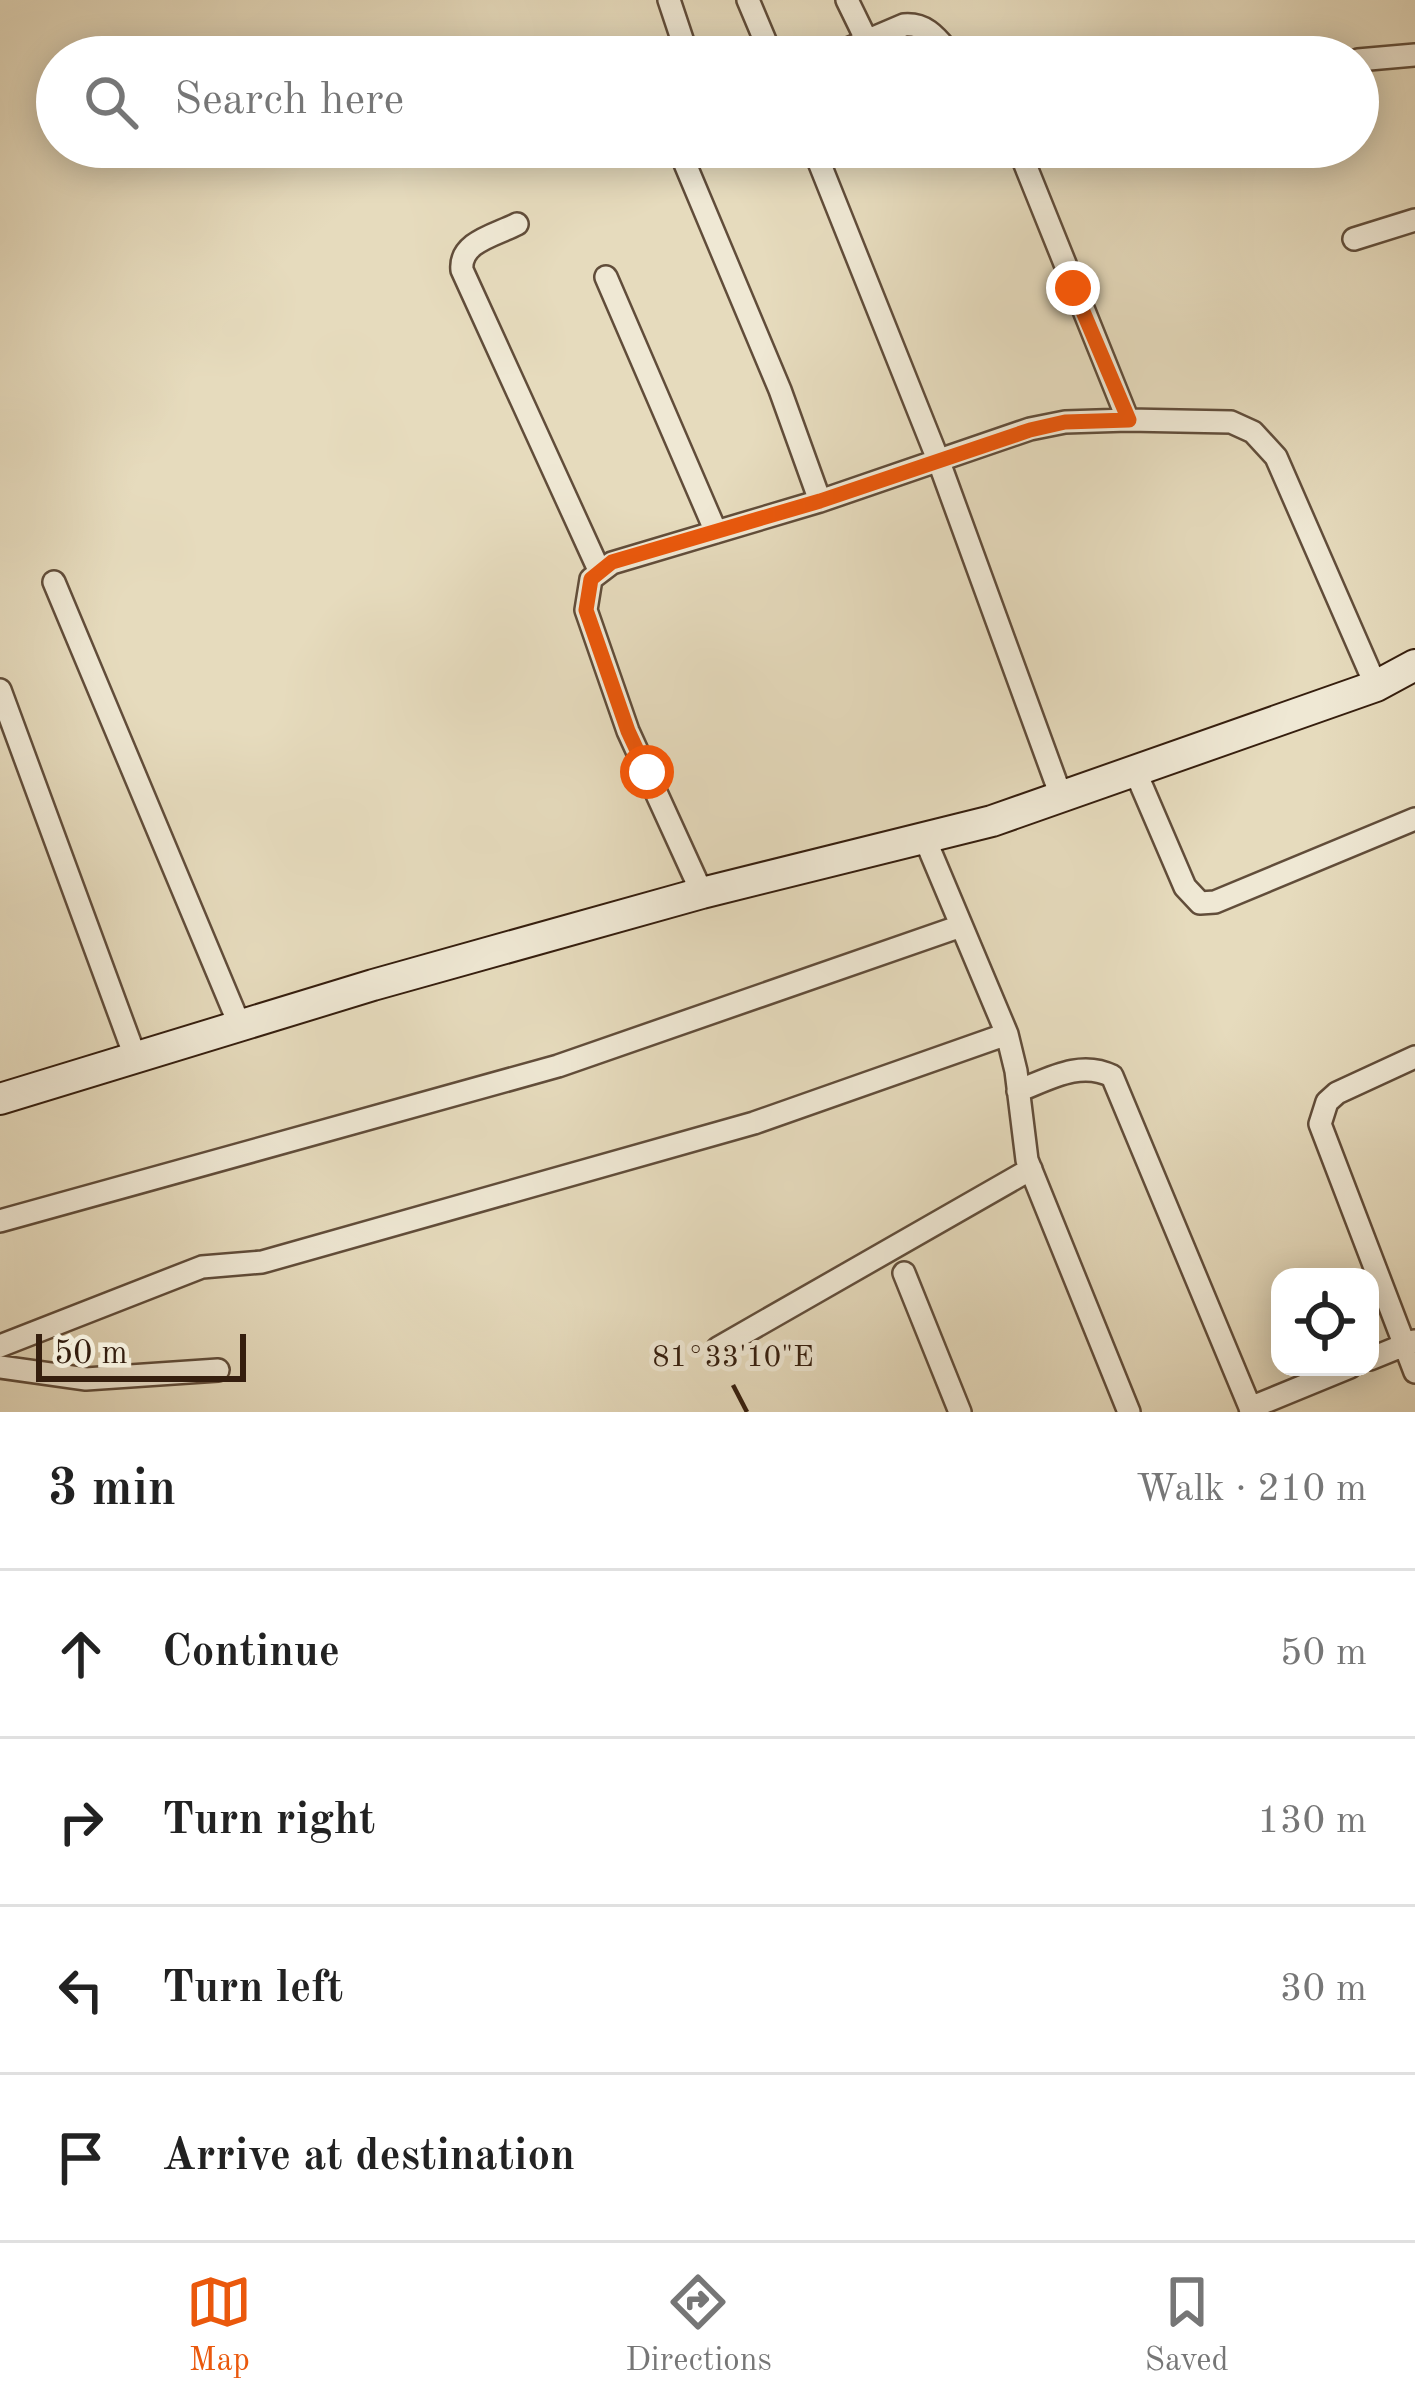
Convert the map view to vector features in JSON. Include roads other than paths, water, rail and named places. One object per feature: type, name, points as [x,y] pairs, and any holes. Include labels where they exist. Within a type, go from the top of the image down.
[{"type":"main road","points":[[0,1099],[702,893],[992,821],[1376,686],[1415,664]]},
{"type":"street","points":[[669,0],[681,36]]},
{"type":"street","points":[[748,0],[763,36]]},
{"type":"street","points":[[847,0],[865,36]]},
{"type":"street","points":[[879,36],[916,25],[934,36]]},
{"type":"street","points":[[1379,58],[1415,55]]},
{"type":"street","points":[[687,168],[780,389],[820,501]]},
{"type":"street","points":[[821,168],[939,462],[1061,796]]},
{"type":"street","points":[[1027,168],[1129,420]]},
{"type":"street","points":[[1354,239],[1415,220]]},
{"type":"street","points":[[518,224],[466,249],[461,258],[463,270],[599,570]]},
{"type":"street","points":[[606,277],[716,532]]},
{"type":"street","points":[[702,893],[628,731],[586,610],[591,579],[612,562],[820,501],[1030,430],[1065,422],[1129,420],[1232,422],[1253,432],[1276,457],[1376,686]]},
{"type":"street","points":[[54,582],[240,1026]]},
{"type":"street","points":[[0,690],[136,1059]]},
{"type":"street","points":[[1136,773],[1185,887],[1200,903],[1215,902],[1415,819]]},
{"type":"street","points":[[925,839],[1006,1034],[1031,1169],[1130,1412]]},
{"type":"street","points":[[0,1221],[558,1066],[961,926]]},
{"type":"street","points":[[0,1346],[202,1268],[262,1262],[754,1123],[1006,1034]]},
{"type":"street","points":[[1415,1057],[1337,1093],[1327,1102],[1320,1124],[1410,1343],[1415,1372]]},
{"type":"street","points":[[1018,1091],[1072,1071],[1096,1068],[1112,1076],[1251,1410],[1329,1376]]},
{"type":"street","points":[[718,1348],[1031,1169]]},
{"type":"street","points":[[904,1273],[960,1412]]},
{"type":"street","points":[[1379,1355],[1410,1343]]},
{"type":"street","points":[[0,1366],[86,1379],[218,1370]]}]
